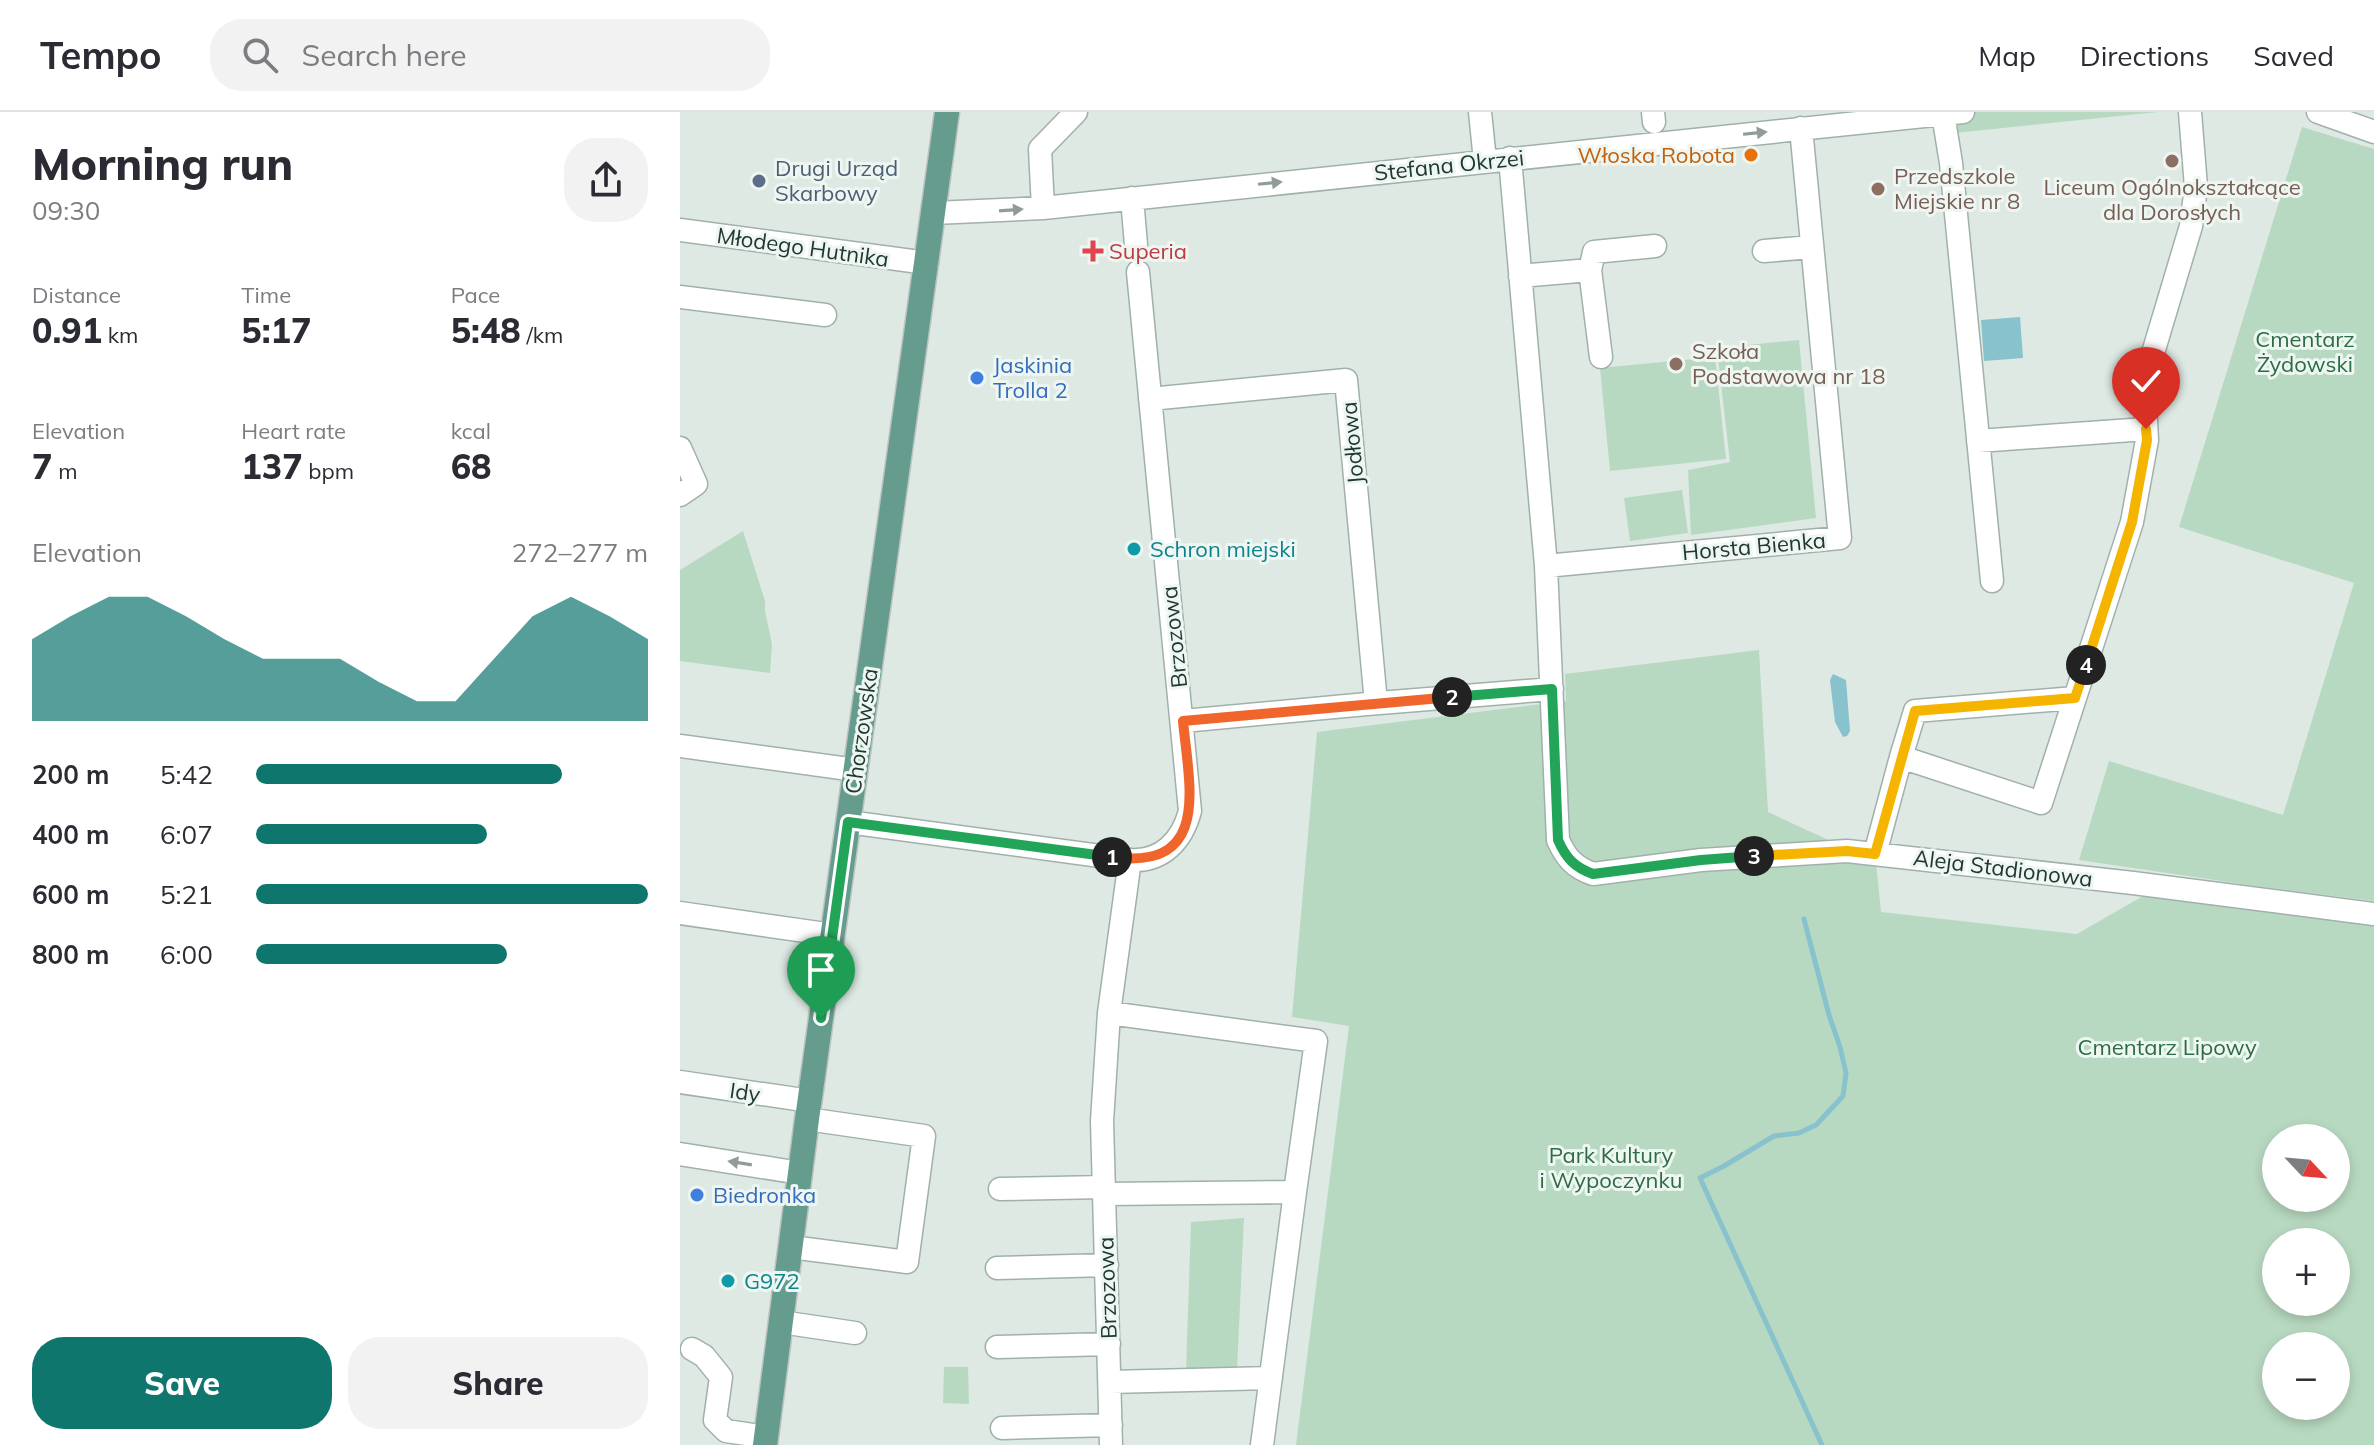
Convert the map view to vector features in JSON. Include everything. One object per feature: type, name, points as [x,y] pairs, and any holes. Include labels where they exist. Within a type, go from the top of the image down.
[{"type":"main road","name":"Chorzowska","points":[[766,1441],[800,1173],[947,112]]},
{"type":"street","points":[[1043,208],[1040,149],[1076,112]]},
{"type":"street","points":[[1480,112],[1485,161]]},
{"type":"street","points":[[1901,757],[2041,803],[2132,522],[2147,440],[2144,383],[2191,226],[2196,187],[2190,112]]},
{"type":"street","points":[[2318,112],[2374,132]]},
{"type":"street","name":"Stefana Okrzei","points":[[934,213],[1043,208],[1801,128],[1825,119],[1953,113]]},
{"type":"street","points":[[1953,113],[1951,163],[1992,581]]},
{"type":"street","name":"Horsta Bienka","points":[[1546,566],[1840,538],[1801,128]]},
{"type":"street","points":[[1183,721],[1552,689],[1546,566],[1510,158]]},
{"type":"street","points":[[1132,198],[1136,245]]},
{"type":"street","name":"Młodego Hutnika","points":[[680,230],[927,263]]},
{"type":"street","points":[[1601,357],[1590,270],[1594,252],[1655,246]]},
{"type":"street","points":[[1764,251],[1812,247]]},
{"type":"street","points":[[1520,276],[1590,270]]},
{"type":"street","name":"Brzozowa","points":[[1111,1435],[1102,1121],[1109,1013],[1130,860],[1160,854],[1179,838],[1190,811],[1138,272]]},
{"type":"street","points":[[680,297],[825,315]]},
{"type":"street","name":"Jodłowa","points":[[1150,399],[1346,380],[1376,703]]},
{"type":"street","points":[[1978,441],[2146,429]]},
{"type":"street","points":[[680,449],[696,484],[680,495]]},
{"type":"street","name":"Aleja Stadionowa","points":[[1552,689],[1558,840],[1569,860],[1593,874],[1701,860],[1823,852],[1875,854],[2374,914]]},
{"type":"street","points":[[1875,854],[1915,711],[2075,698]]},
{"type":"street","points":[[680,746],[856,770]]},
{"type":"street","points":[[848,822],[1130,860]]},
{"type":"street","points":[[680,913],[833,935]]},
{"type":"street","points":[[1109,1013],[1316,1041],[1262,1445]]},
{"type":"street","name":"Idy","points":[[680,1082],[924,1136],[907,1262],[791,1247]]},
{"type":"street","points":[[680,1154],[800,1173]]},
{"type":"street","points":[[1000,1189],[1295,1192]]},
{"type":"street","points":[[997,1268],[1107,1265]]},
{"type":"street","points":[[781,1322],[855,1333]]},
{"type":"street","points":[[997,1347],[1109,1344]]},
{"type":"street","points":[[692,1349],[710,1361],[721,1377],[715,1420],[726,1431],[727,1439],[766,1441]]},
{"type":"street","points":[[1110,1382],[1271,1378]]},
{"type":"street","points":[[1002,1428],[1111,1435]]},
{"type":"green space","points":[[1926,112],[2158,112],[1946,134]]},
{"type":"green space","name":"Cmentarz Żydowski","points":[[2302,127],[2374,149],[2374,901],[2079,860],[2109,761],[2283,815],[2354,583],[2179,527]]},
{"type":"green space","points":[[1799,340],[1816,518],[1691,535],[1688,470],[1730,462],[1717,348]]},
{"type":"green space","points":[[1715,357],[1726,459],[1610,471],[1600,368]]},
{"type":"green space","points":[[1682,490],[1688,533],[1630,541],[1624,498]]},
{"type":"green space","points":[[743,531],[765,601],[772,644],[770,673],[680,661],[680,570]]},
{"type":"green space","name":"Park Kultury i Wypoczynku","points":[[1759,650],[1768,812],[1876,862],[1881,912],[2077,934],[2143,896],[2374,922],[2374,1445],[1296,1445],[1349,1026],[1292,1017],[1317,732],[1566,701],[1565,674]]},
{"type":"green space","points":[[1244,1218],[1237,1371],[1186,1371],[1191,1222]]},
{"type":"green space","points":[[944,1367],[968,1367],[969,1404],[943,1403]]},
{"type":"water","points":[[2020,317],[2023,358],[1984,361],[1981,320]]},
{"type":"water","points":[[1833,674],[1846,680],[1850,731],[1843,737],[1835,722],[1830,680]]},
{"type":"waterway","points":[[1804,919],[1846,1073],[1843,1096],[1816,1125],[1799,1133],[1774,1136],[1700,1178],[1822,1445]]},
{"type":"place","name":"Włoska Robota","points":[[1751,155]]},
{"type":"place","name":"Liceum Ogólnokształcące dla Dorosłych","points":[[2172,161]]},
{"type":"place","name":"Drugi Urząd Skarbowy","points":[[759,181]]},
{"type":"place","name":"Przedszkole Miejskie nr 8","points":[[1878,189]]},
{"type":"place","name":"Superia","points":[[1093,251]]},
{"type":"place","name":"Szkoła Podstawowa nr 18","points":[[1676,364]]},
{"type":"place","name":"Jaskinia Trolla 2","points":[[977,378]]},
{"type":"place","name":"Schron miejski","points":[[1134,549]]},
{"type":"place","name":"Biedronka","points":[[697,1195]]},
{"type":"place","name":"G972","points":[[728,1281]]},
{"type":"route","points":[[821,1018],[848,822],[1130,860],[1150,858],[1171,847],[1179,838],[1190,811],[1183,721],[1552,689],[1558,840],[1569,860],[1580,869],[1593,874],[1701,860],[1847,851],[1875,854],[1915,711],[2075,698],[2132,522],[2147,440],[2146,429]]},
{"type":"park label","name":"Cmentarz Lipowy","points":[[2167,1047]]}]
